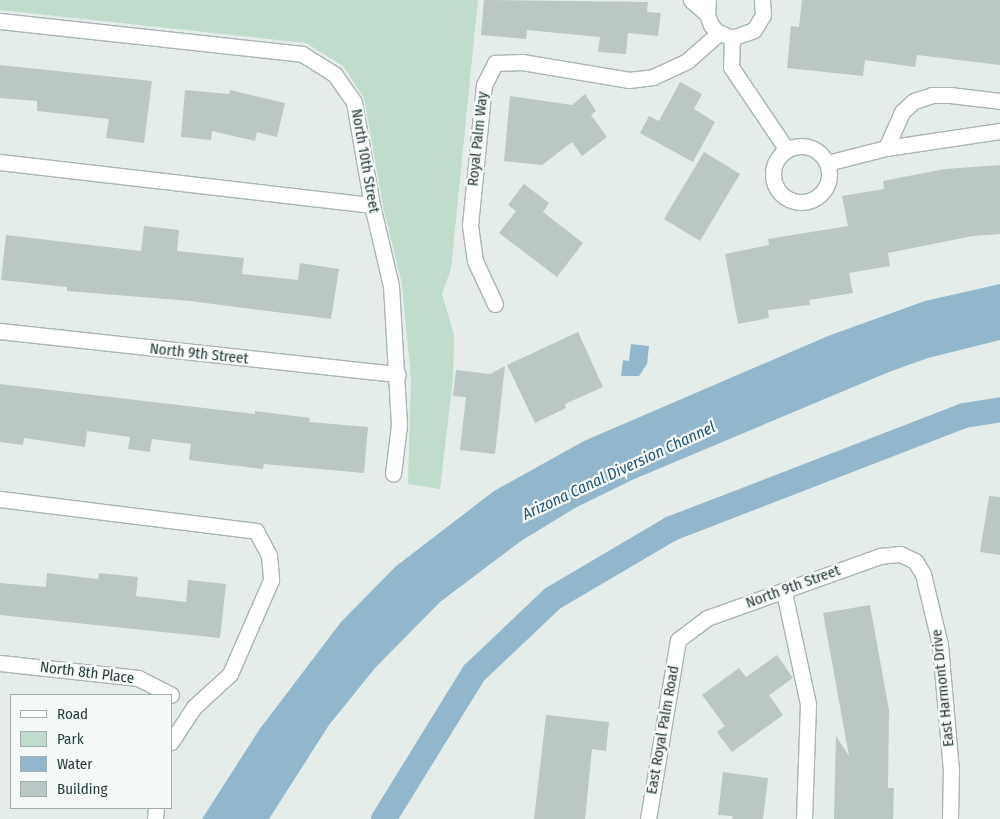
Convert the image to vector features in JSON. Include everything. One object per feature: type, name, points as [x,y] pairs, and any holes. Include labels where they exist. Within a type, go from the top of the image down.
[{"type":"street","points":[[690,0],[707,7],[726,35],[732,67],[787,150]]},
{"type":"street","points":[[726,35],[754,30],[763,15],[762,0]]},
{"type":"street","name":"North 10th Street","points":[[0,21],[302,54],[335,74],[354,102],[372,205],[391,286],[398,374],[399,424],[393,474]]},
{"type":"street","name":"Royal Palm Way","points":[[495,304],[475,260],[470,225],[484,85],[495,63],[522,62],[630,80],[653,77],[687,61],[726,35]]},
{"type":"street","points":[[886,148],[902,112],[914,101],[932,95],[950,95],[1000,101]]},
{"type":"street","points":[[827,163],[886,148],[1000,132]]},
{"type":"street","points":[[794,147],[810,147],[827,163],[829,180],[821,195],[806,202],[789,200],[777,188],[773,172],[780,156],[787,150],[794,147]]},
{"type":"street","points":[[0,162],[372,205]]},
{"type":"street","name":"North 9th Street","points":[[0,331],[398,374]]},
{"type":"street","points":[[0,499],[256,531],[269,554],[271,580],[230,674],[194,707],[172,740]]},
{"type":"street","name":"North 9th Street","points":[[678,640],[706,618],[784,592],[880,556],[900,554],[915,561]]},
{"type":"street","name":"East Harmont Drive","points":[[915,561],[930,590],[940,645],[950,760],[950,819]]},
{"type":"street","points":[[784,592],[808,704],[804,819]]},
{"type":"street","name":"East Royal Palm Road","points":[[648,819],[678,640]]},
{"type":"street","name":"North 8th Place","points":[[0,662],[138,678],[169,694]]},
{"type":"street","name":"North 8th Place","points":[[172,696],[194,707]]},
{"type":"green space","points":[[0,0],[478,0],[451,269],[442,294],[454,335],[453,379],[440,489],[408,484],[411,379],[402,284],[384,211],[364,98],[343,66],[306,43],[0,10]]},
{"type":"water","name":"Arizona Canal Diversion Channel","points":[[1000,284],[1000,340],[928,358],[889,372],[632,480],[575,508],[521,541],[440,602],[375,668],[329,725],[269,819],[202,819],[259,730],[341,622],[395,567],[494,491],[584,441],[828,336],[925,301]]},
{"type":"water","points":[[631,344],[649,346],[647,364],[639,376],[621,376],[623,360],[629,361]]},
{"type":"building","points":[[484,0],[648,2],[647,12],[661,13],[658,36],[628,33],[626,54],[598,52],[600,37],[527,30],[526,39],[481,35]]},
{"type":"building","points":[[802,0],[1000,0],[1000,65],[917,55],[915,67],[865,60],[863,76],[787,68],[791,26],[799,27]]},
{"type":"building","points":[[0,65],[152,81],[144,143],[106,138],[109,119],[37,111],[37,101],[0,98]]},
{"type":"building","points":[[680,82],[702,94],[694,109],[715,122],[693,162],[640,133],[649,116],[659,121]]},
{"type":"building","points":[[185,90],[229,94],[230,90],[285,103],[277,137],[257,132],[255,141],[212,131],[211,140],[181,137]]},
{"type":"building","points":[[585,94],[596,111],[591,115],[607,137],[582,156],[572,142],[542,165],[504,161],[510,96],[572,105]]},
{"type":"building","points":[[704,152],[740,174],[700,241],[664,219]]},
{"type":"building","points":[[1000,165],[1000,234],[973,236],[888,253],[890,266],[849,273],[853,293],[809,300],[810,305],[768,310],[769,318],[738,324],[725,254],[769,245],[768,239],[848,226],[842,196],[884,189],[883,181],[945,169]]},
{"type":"building","points":[[524,184],[549,203],[543,212],[583,243],[557,277],[499,233],[516,211],[508,205]]},
{"type":"building","points":[[144,226],[179,230],[177,251],[244,258],[242,274],[298,280],[300,263],[339,269],[331,319],[190,301],[67,291],[67,287],[1,280],[6,235],[141,251]]},
{"type":"building","points":[[578,332],[603,387],[565,404],[566,408],[535,423],[507,365]]},
{"type":"building","points":[[505,366],[495,454],[460,450],[466,397],[453,396],[456,370],[490,374]]},
{"type":"building","points":[[0,384],[255,414],[255,411],[310,418],[309,422],[368,427],[364,473],[264,464],[263,469],[189,460],[191,444],[152,439],[150,452],[128,449],[130,437],[87,431],[85,447],[24,438],[23,445],[0,442]]},
{"type":"building","points":[[989,496],[1000,497],[1000,555],[980,552]]},
{"type":"building","points":[[47,573],[98,579],[99,573],[138,577],[136,596],[186,602],[188,580],[226,584],[220,638],[0,615],[0,583],[46,587]]},
{"type":"building","points":[[870,605],[889,710],[888,788],[894,788],[893,819],[834,819],[836,736],[849,756],[823,613]]},
{"type":"building","points":[[777,655],[793,678],[769,695],[783,715],[732,752],[717,732],[725,726],[702,695],[739,668],[746,677]]},
{"type":"building","points":[[546,715],[609,722],[606,751],[592,749],[585,819],[534,819]]},
{"type":"building","points":[[723,772],[768,778],[763,819],[732,819],[733,816],[718,815]]},
{"type":"waterway","points":[[383,819],[473,673],[552,598],[671,528],[964,415],[1000,409]]}]
